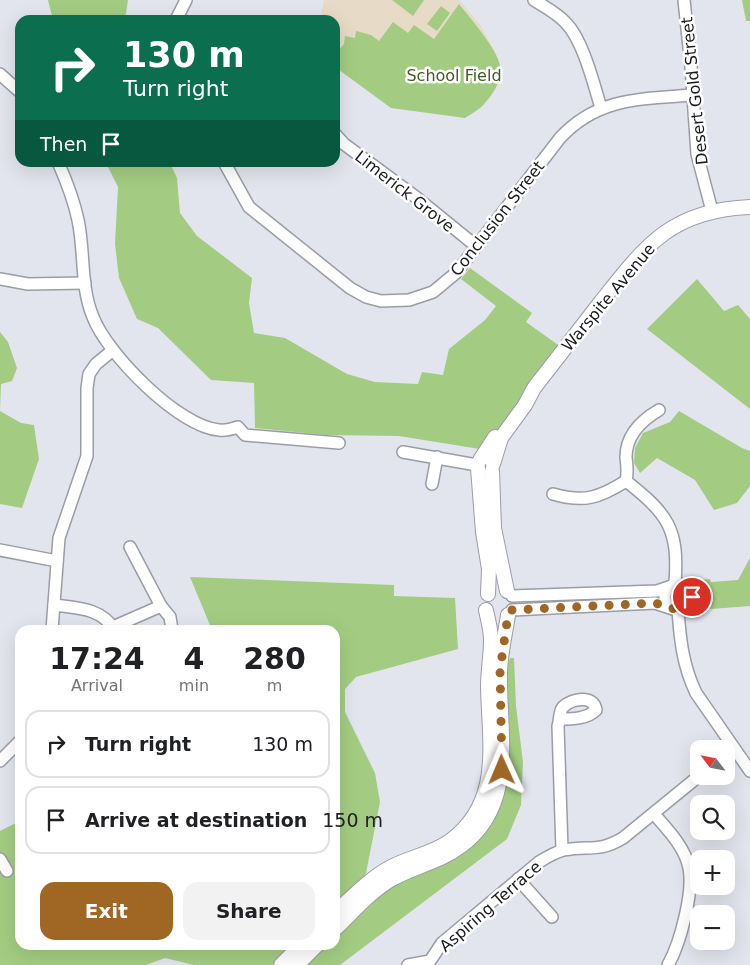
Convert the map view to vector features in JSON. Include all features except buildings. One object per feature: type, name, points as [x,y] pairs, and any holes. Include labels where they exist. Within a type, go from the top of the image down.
[{"type":"main road","name":"Warspite Avenue","points":[[484,466],[501,438],[525,405],[534,388],[642,252],[670,229],[712,211],[750,206]]},
{"type":"main road","points":[[340,908],[372,879],[383,872],[438,848],[449,841],[468,824],[480,806],[489,782],[488,669],[491,641],[484,603],[488,594],[489,569],[483,532],[484,466]]},
{"type":"main road","points":[[340,924],[377,890],[392,879],[437,861],[463,845],[480,828],[491,810],[498,793],[502,770],[500,670],[510,603],[494,528],[484,466]]},
{"type":"main road","points":[[488,594],[498,589],[510,603]]},
{"type":"main road","points":[[486,610],[489,614],[501,618],[510,603]]},
{"type":"main road","points":[[281,965],[296,950]]},
{"type":"main road","points":[[296,965],[312,950]]},
{"type":"street","points":[[178,15],[186,0]]},
{"type":"street","points":[[534,0],[551,10],[567,24],[583,51],[601,108]]},
{"type":"street","name":"Desert Gold Street","points":[[684,0],[697,154],[712,211]]},
{"type":"street","points":[[0,74],[15,88]]},
{"type":"street","name":"Conclusion Street","points":[[227,167],[249,207],[350,288],[366,297],[382,301],[409,300],[434,292],[456,273],[560,138],[575,124],[601,108],[621,102],[693,95]]},
{"type":"street","name":"Limerick Grove","points":[[340,138],[476,246]]},
{"type":"street","points":[[60,167],[78,220],[85,283],[93,319],[113,350],[162,401],[194,422],[218,430],[229,430],[238,427],[245,435],[339,443]]},
{"type":"street","points":[[0,279],[28,284],[85,283]]},
{"type":"street","points":[[52,625],[61,529],[87,456],[87,388],[89,374],[96,364],[113,350]]},
{"type":"street","points":[[553,494],[569,498],[590,498],[610,492],[626,481],[628,471],[626,454],[635,429],[645,418],[659,410]]},
{"type":"street","points":[[403,452],[484,466]]},
{"type":"street","points":[[432,484],[437,457]]},
{"type":"street","points":[[626,481],[659,510],[669,526],[676,544],[677,564],[672,585],[666,590],[664,598],[667,604],[674,609],[681,651],[690,681],[724,740]]},
{"type":"street","points":[[130,547],[161,606],[170,617],[171,625]]},
{"type":"street","points":[[0,550],[57,561]]},
{"type":"street","points":[[682,584],[688,587],[692,597],[688,606],[674,609],[655,603],[560,607],[510,603],[560,594],[657,591],[672,585],[682,584]]},
{"type":"street","points":[[607,593],[607,605]]},
{"type":"street","points":[[560,594],[560,607]]},
{"type":"street","points":[[54,605],[94,611],[108,620],[111,625]]},
{"type":"street","points":[[121,625],[161,606]]},
{"type":"street","points":[[560,719],[562,850]]},
{"type":"street","points":[[0,761],[15,746]]},
{"type":"street","points":[[735,756],[750,771]]},
{"type":"street","name":"Aspiring Terrace","points":[[408,965],[430,961],[442,943],[539,862],[562,850],[605,847],[623,838],[690,784]]},
{"type":"street","points":[[654,814],[674,837],[689,868],[690,883],[686,910],[676,951],[668,965]]},
{"type":"street","points":[[0,859],[7,872]]},
{"type":"street","points":[[518,879],[552,917]]},
{"type":"shaded area","name":"School Field","points":[[324,0],[459,0],[481,26],[496,54],[500,66],[500,79],[497,87],[484,105],[465,118],[340,69],[340,15],[321,15]]},
{"type":"green space","points":[[48,0],[128,0],[126,15],[52,15]]},
{"type":"green space","points":[[392,0],[424,0],[413,16]]},
{"type":"green space","points":[[742,0],[750,0],[750,21],[746,21]]},
{"type":"green space","name":"School Field","points":[[459,4],[489,43],[498,59],[500,77],[491,96],[480,108],[465,118],[391,108],[340,71],[340,49],[344,44],[345,36],[355,38],[356,31],[371,35],[379,41],[393,22],[408,33],[414,25],[434,39]]},
{"type":"green space","points":[[441,6],[450,13],[437,31],[427,24]]},
{"type":"green space","points":[[108,167],[172,167],[177,178],[180,213],[197,236],[252,278],[249,303],[254,333],[285,338],[347,374],[375,382],[418,384],[422,372],[443,375],[449,349],[485,320],[496,306],[461,279],[470,268],[532,313],[526,322],[561,347],[492,451],[399,436],[326,435],[255,428],[254,383],[211,380],[158,328],[137,319],[119,278],[115,244],[118,187]]},
{"type":"green space","points":[[697,279],[724,311],[738,305],[750,319],[750,409],[647,329]]},
{"type":"green space","points":[[0,332],[8,342],[17,368],[12,381],[1,384],[0,411]]},
{"type":"green space","points":[[0,411],[21,423],[34,425],[39,459],[22,508],[0,504]]},
{"type":"green space","points":[[679,411],[750,451],[750,486],[737,503],[714,510],[695,480],[657,458],[640,473],[634,463],[635,448],[643,433],[670,422]]},
{"type":"green space","points":[[750,558],[750,606],[698,610],[698,580],[710,579],[711,582],[738,580]]},
{"type":"green space","points":[[190,577],[394,585],[394,596],[455,598],[458,649],[356,677],[345,689],[345,712],[375,773],[380,802],[365,878],[340,900],[340,625],[210,625]]},
{"type":"green space","points":[[510,658],[514,658],[516,706],[523,762],[521,805],[507,839],[340,965],[302,965],[318,950],[340,950],[340,929],[381,891],[467,847],[504,677]]},
{"type":"green space","points":[[15,824],[15,950],[288,950],[275,965],[194,965],[165,958],[146,965],[0,965],[0,831]]},
{"type":"route","points":[[502,770],[500,670],[508,615],[512,610],[655,603],[682,610],[688,606],[692,597]]}]
